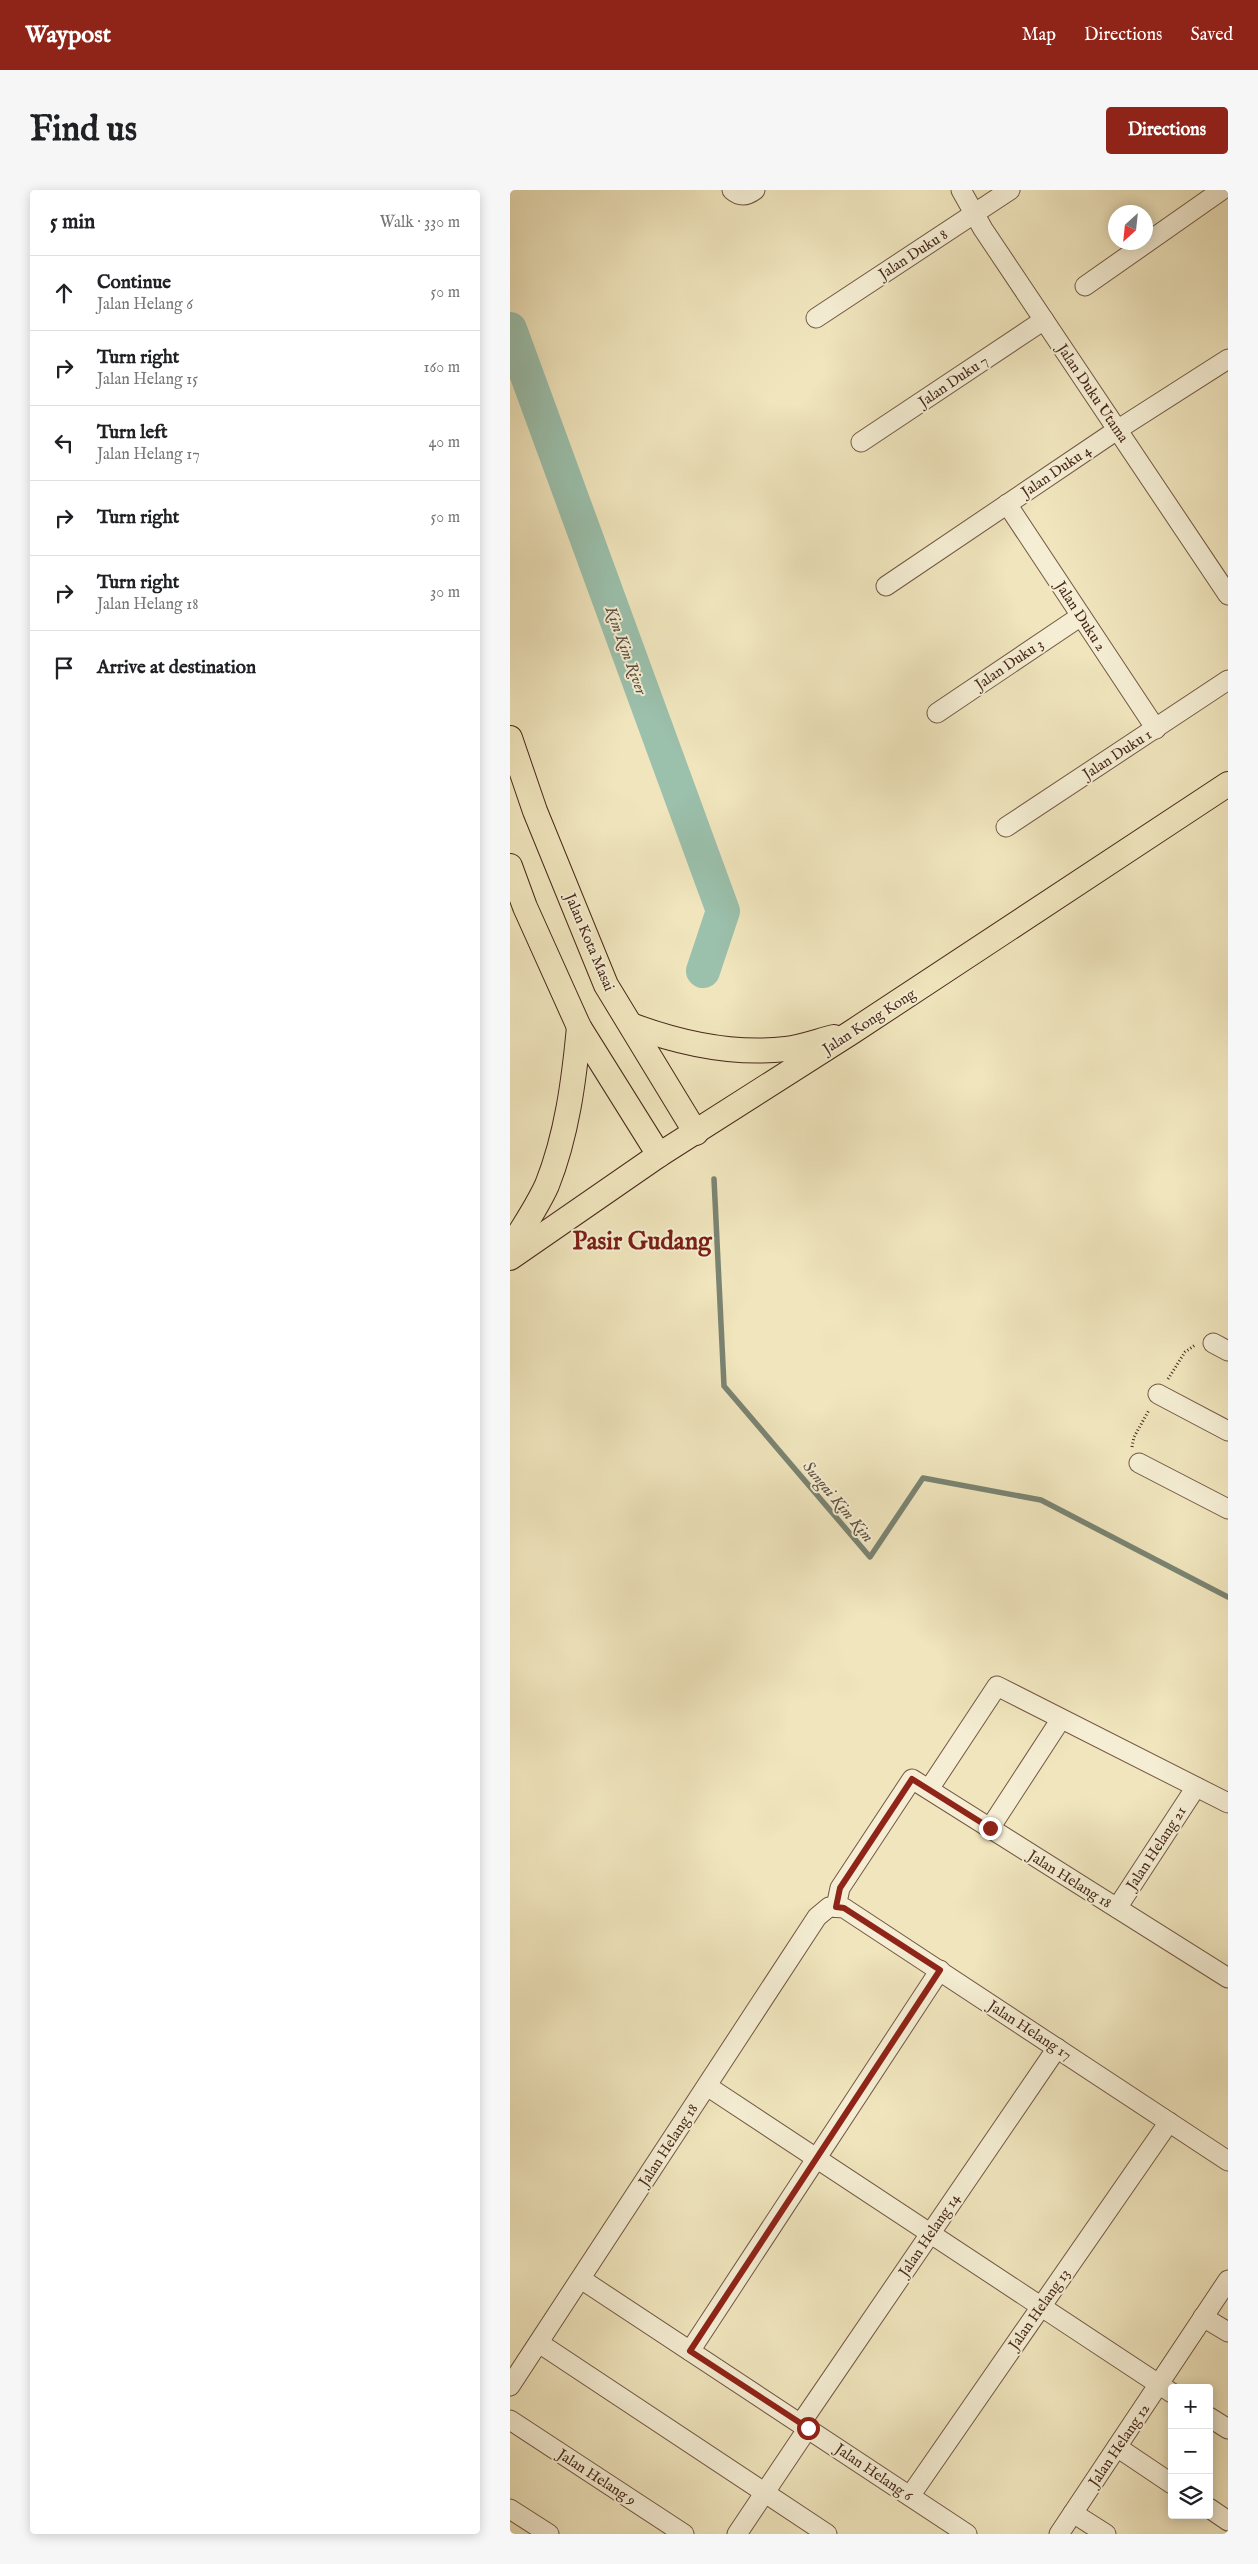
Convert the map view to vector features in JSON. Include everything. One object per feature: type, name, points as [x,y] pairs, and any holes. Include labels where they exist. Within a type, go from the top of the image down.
[{"type":"main road","name":"Jalan Kota Masai","points":[[510,738],[535,811],[606,985],[696,1133]]},
{"type":"main road","name":"Jalan Kong Kong","points":[[510,1258],[659,1155],[852,1032],[1228,784]]},
{"type":"main road","points":[[510,866],[524,907],[579,1027],[659,1155]]},
{"type":"main road","points":[[631,1025],[668,1039],[711,1046],[759,1050],[787,1048],[852,1032]]},
{"type":"main road","points":[[510,1248],[530,1217],[546,1185],[558,1153],[575,1072],[579,1027]]},
{"type":"street","points":[[732,190],[740,195],[746,195],[754,191]]},
{"type":"street","name":"Jalan Duku Utama","points":[[960,190],[973,215],[1228,595]]},
{"type":"street","name":"Jalan Duku 8","points":[[816,318],[1010,190]]},
{"type":"street","points":[[1085,286],[1222,190]]},
{"type":"street","name":"Jalan Duku 7","points":[[861,442],[1044,320]]},
{"type":"street","name":"Jalan Duku 4","points":[[886,586],[1117,430],[1228,359]]},
{"type":"street","name":"Jalan Duku 2","points":[[1007,504],[1156,729]]},
{"type":"street","name":"Jalan Duku 3","points":[[937,713],[1081,616]]},
{"type":"street","name":"Jalan Duku 1","points":[[1006,827],[1228,680]]},
{"type":"street","points":[[1158,1394],[1228,1431]]},
{"type":"street","points":[[1139,1463],[1228,1509]]},
{"type":"street","points":[[929,1789],[997,1686],[1228,1804]]},
{"type":"street","points":[[990,1828],[1061,1719]]},
{"type":"street","name":"Jalan Helang 18","points":[[510,2386],[817,1917],[832,1907],[840,1888],[912,1779],[1228,1978]]},
{"type":"street","name":"Jalan Helang 21","points":[[1117,1908],[1196,1787]]},
{"type":"street","name":"Jalan Helang 17","points":[[832,1907],[844,1908],[1228,2161]]},
{"type":"street","points":[[690,2351],[940,1970]]},
{"type":"street","name":"Jalan Helang 14","points":[[737,2534],[765,2492],[804,2426],[929,2235],[1057,2048]]},
{"type":"street","points":[[707,2086],[929,2235],[1165,2388]]},
{"type":"street","name":"Jalan Helang 13","points":[[910,2496],[1169,2122]]},
{"type":"street","name":"Jalan Helang 6","points":[[581,2279],[967,2534]]},
{"type":"street","name":"Jalan Helang 12","points":[[1059,2534],[1117,2447],[1165,2388],[1203,2317],[1228,2280]]},
{"type":"street","points":[[1203,2317],[1228,2332]]},
{"type":"street","points":[[539,2343],[826,2534]]},
{"type":"street","name":"Jalan Helang 9","points":[[510,2420],[684,2534]]},
{"type":"street","points":[[1213,2420],[1228,2430]]},
{"type":"street","points":[[1117,2447],[1168,2481]]},
{"type":"street","points":[[510,2509],[549,2534]]},
{"type":"street","points":[[1213,2511],[1228,2521]]},
{"type":"street","points":[[1073,2513],[1106,2534]]},
{"type":"waterway","name":"Kim Kim River","points":[[510,329],[723,911],[703,971]]},
{"type":"waterway","name":"Sungai Kim Kim","points":[[714,1179],[724,1386],[870,1557],[923,1478],[1041,1500],[1228,1597]]},
{"type":"district","name":"Pasir Gudang","points":[[642,1240]]},
{"type":"route","points":[[808,2428],[690,2351],[940,1970],[844,1908],[836,1907],[840,1888],[912,1779],[990,1828]]}]
